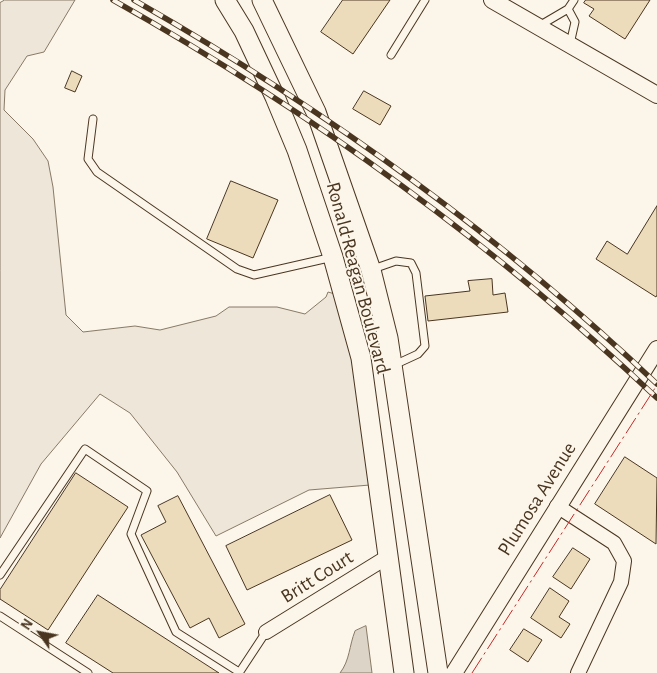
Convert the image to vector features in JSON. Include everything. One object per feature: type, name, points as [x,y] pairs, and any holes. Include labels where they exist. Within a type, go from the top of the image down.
[{"type":"main road","name":"Ronald Reagan Boulevard","points":[[226,0],[244,31],[274,96],[313,193],[361,358],[404,673]]},
{"type":"main road","name":"Ronald Reagan Boulevard","points":[[262,0],[316,112],[371,270],[392,366],[438,673]]},
{"type":"street","points":[[492,0],[657,95]]},
{"type":"street","name":"Plumosa Avenue","points":[[454,673],[657,349]]},
{"type":"street","points":[[557,506],[614,543],[624,561],[621,582],[578,673]]},
{"type":"street","name":"Britt Court","points":[[266,632],[389,556]]},
{"type":"lane","points":[[391,55],[425,0]]},
{"type":"lane","points":[[539,27],[568,9],[574,0]]},
{"type":"lane","points":[[568,9],[575,22],[570,44]]},
{"type":"lane","points":[[93,119],[88,159],[97,172],[237,269],[254,275],[333,257]]},
{"type":"lane","points":[[371,270],[396,261],[411,263],[416,273],[426,346],[418,354],[392,366]]},
{"type":"lane","points":[[0,575],[85,449],[147,491],[131,534],[176,632],[239,672],[266,632]]},
{"type":"lane","points":[[0,616],[88,673]]},
{"type":"shaded area","points":[[5,0],[75,0],[44,52],[27,56],[5,90],[4,110],[33,139],[48,161],[53,187],[66,315],[83,332],[135,326],[160,330],[216,316],[229,307],[277,307],[305,314],[326,297],[328,292],[335,294],[353,359],[370,485],[309,490],[216,536],[177,472],[130,413],[100,394],[41,464],[0,538],[0,3]]},
{"type":"shaded area","points":[[366,626],[372,673],[340,673],[348,658],[355,631]]},
{"type":"building","points":[[343,0],[390,0],[353,54],[321,32]]},
{"type":"building","points":[[586,0],[650,0],[625,39],[589,16],[594,9],[584,3]]},
{"type":"building","points":[[72,71],[82,76],[75,92],[65,88]]},
{"type":"building","points":[[364,91],[391,106],[380,125],[353,109]]},
{"type":"building","points":[[231,181],[278,200],[253,258],[207,239]]},
{"type":"building","points":[[657,206],[656,297],[596,259],[607,241],[627,254]]},
{"type":"building","points":[[492,279],[493,295],[505,293],[508,312],[428,321],[425,296],[470,291],[468,281]]},
{"type":"building","points":[[625,457],[657,478],[656,544],[595,504]]},
{"type":"building","points":[[76,473],[128,507],[48,630],[0,599],[0,590]]},
{"type":"building","points":[[330,495],[352,540],[247,590],[226,546]]},
{"type":"building","points":[[178,496],[245,624],[219,638],[209,618],[190,628],[141,535],[166,522],[158,506]]},
{"type":"building","points":[[573,548],[590,559],[571,589],[553,577]]},
{"type":"building","points":[[550,588],[569,601],[559,617],[570,624],[561,638],[531,618]]},
{"type":"building","points":[[98,595],[219,673],[113,673],[66,643]]},
{"type":"building","points":[[524,629],[542,640],[528,662],[510,650]]},
{"type":"railway","points":[[113,0],[258,87],[397,182],[531,286],[657,398]]},
{"type":"railway","points":[[134,0],[273,84],[407,176],[535,276],[657,384]]},
{"type":"power","points":[[472,673],[657,385]]}]
